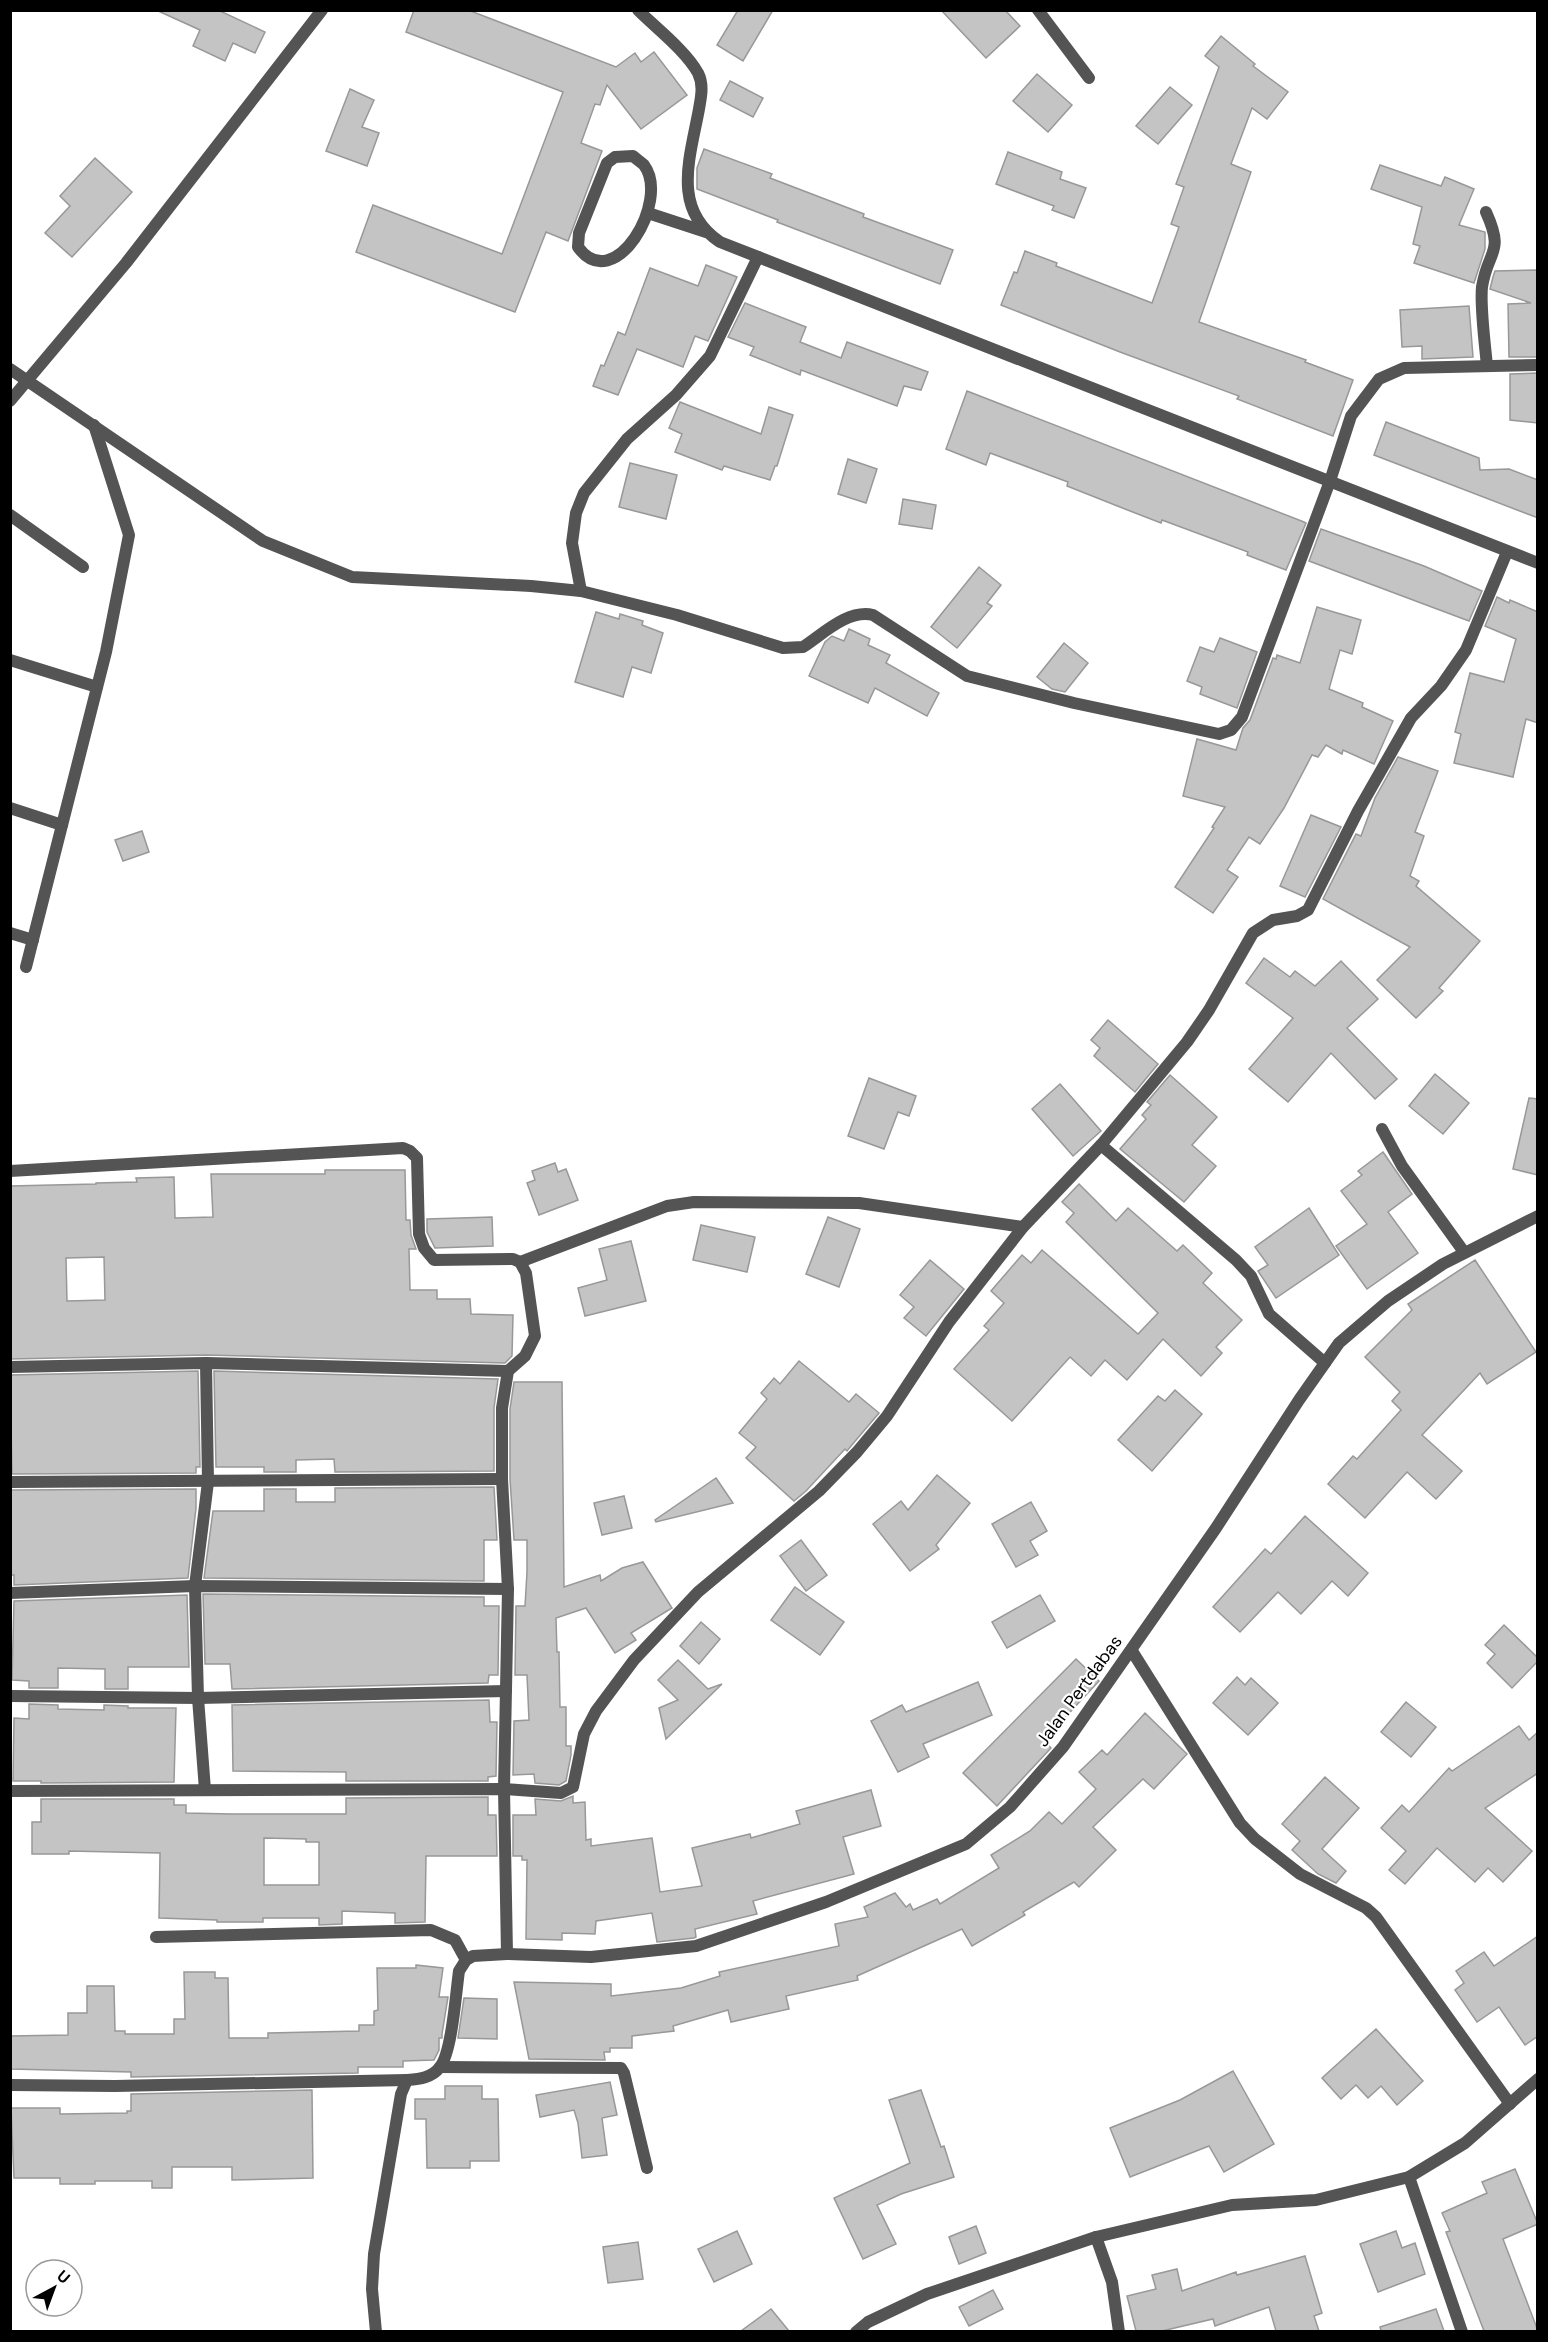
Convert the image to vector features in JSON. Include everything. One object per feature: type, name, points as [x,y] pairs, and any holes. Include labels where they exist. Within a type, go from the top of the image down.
[{"type":"street","points":[[10,401],[126,263],[322,10]]},
{"type":"street","points":[[638,10],[685,57],[698,74],[702,89],[686,178],[688,197],[706,232]]},
{"type":"street","points":[[1038,10],[1089,78]]},
{"type":"street","points":[[633,156],[644,166],[652,192],[648,213],[634,239],[619,256],[601,262],[591,261],[578,247],[579,233],[607,163],[615,157],[633,156]]},
{"type":"street","points":[[1486,212],[1494,230],[1496,246],[1482,288],[1486,366]]},
{"type":"street","points":[[648,213],[706,232],[720,242],[1538,563]]},
{"type":"street","points":[[581,591],[572,543],[576,513],[584,493],[627,439],[676,395],[710,356],[758,257]]},
{"type":"street","points":[[10,369],[263,541],[352,577],[531,586],[581,591],[677,615],[783,648],[803,647],[853,615],[866,613],[873,615],[967,676],[1074,703],[1219,734],[1231,730],[1242,717],[1330,481],[1351,416],[1379,379],[1404,368],[1538,365]]},
{"type":"street","points":[[26,968],[97,687],[129,535],[94,425]]},
{"type":"street","points":[[10,515],[83,567]]},
{"type":"street","points":[[10,1791],[504,1789],[561,1793],[573,1787],[584,1734],[596,1711],[634,1660],[698,1592],[819,1491],[857,1452],[887,1416],[949,1322],[1023,1227],[1101,1145],[1187,1042],[1209,1010],[1253,933],[1273,920],[1297,916],[1308,910],[1358,811],[1411,718],[1441,686],[1466,650],[1507,552]]},
{"type":"street","points":[[10,660],[97,687]]},
{"type":"street","points":[[10,808],[62,825]]},
{"type":"street","points":[[10,933],[33,940]]},
{"type":"street","points":[[1382,1129],[1402,1166],[1464,1252]]},
{"type":"street","points":[[1101,1145],[1236,1260],[1251,1276],[1269,1314],[1325,1364]]},
{"type":"street","points":[[10,1171],[403,1148],[410,1150],[417,1158],[419,1234],[424,1248],[434,1260],[513,1259],[520,1262],[526,1273],[535,1336],[525,1356],[508,1371],[502,1408],[502,1479],[508,1589],[504,1789],[507,1954]]},
{"type":"street","points":[[520,1262],[667,1206],[694,1203],[850,1202],[1023,1227]]},
{"type":"street","name":"Jalan Pertdabas","points":[[466,1960],[473,1956],[507,1954],[591,1957],[696,1946],[826,1902],[966,1844],[1010,1807],[1063,1747],[1132,1651],[1339,1343],[1388,1301],[1464,1252],[1538,1216]]},
{"type":"street","points":[[10,1367],[206,1363],[508,1371]]},
{"type":"street","points":[[205,1790],[198,1698],[195,1586],[208,1482],[206,1363]]},
{"type":"street","points":[[10,1482],[502,1479]]},
{"type":"street","points":[[10,1593],[195,1586],[508,1589]]},
{"type":"street","points":[[1132,1651],[1240,1823],[1256,1839],[1300,1874],[1366,1908],[1376,1917],[1510,2104]]},
{"type":"street","points":[[10,1696],[198,1698],[506,1691]]},
{"type":"street","points":[[10,2085],[115,2086],[407,2080],[427,2078],[440,2067],[447,2051],[459,1971],[466,1960],[455,1940],[431,1930],[156,1937]]},
{"type":"street","points":[[440,2067],[621,2068],[647,2168]]},
{"type":"street","points":[[856,2331],[868,2322],[927,2294],[1096,2237],[1232,2205],[1316,2200],[1409,2177],[1465,2143],[1538,2079]]},
{"type":"street","points":[[376,2331],[372,2289],[374,2254],[401,2094],[407,2080]]},
{"type":"street","points":[[1409,2177],[1462,2331]]},
{"type":"street","points":[[1096,2237],[1112,2282],[1119,2331]]},
{"type":"building","points":[[156,10],[218,10],[265,32],[255,53],[233,43],[225,61],[193,46],[200,30]]},
{"type":"building","points":[[414,10],[468,10],[616,67],[635,53],[641,62],[654,52],[687,95],[641,129],[607,85],[600,105],[595,104],[581,143],[602,151],[568,241],[546,232],[515,312],[356,252],[373,205],[502,254],[563,92],[406,32]]},
{"type":"building","points":[[738,10],[773,10],[743,61],[717,45]]},
{"type":"building","points":[[941,10],[1005,10],[1020,26],[986,58]]},
{"type":"building","points":[[1221,36],[1255,64],[1253,66],[1288,92],[1267,119],[1252,108],[1231,164],[1251,172],[1199,322],[1306,360],[1305,362],[1353,380],[1333,436],[1237,399],[1239,396],[1001,305],[1025,251],[1057,263],[1056,266],[1152,303],[1179,227],[1171,224],[1184,187],[1176,184],[1219,67],[1205,56]]},
{"type":"building","points":[[1037,74],[1072,105],[1048,132],[1013,101]]},
{"type":"building","points":[[730,81],[763,98],[753,117],[720,100]]},
{"type":"building","points":[[1170,87],[1192,105],[1158,144],[1136,126]]},
{"type":"building","points":[[350,89],[374,100],[362,127],[379,133],[367,166],[326,151]]},
{"type":"building","points":[[704,149],[772,174],[770,178],[864,214],[863,217],[953,250],[940,284],[697,189],[697,168]]},
{"type":"building","points":[[1008,152],[1062,172],[1060,179],[1086,188],[1074,218],[1052,210],[1054,206],[996,184]]},
{"type":"building","points":[[95,158],[132,192],[72,257],[45,233],[70,206],[60,196]]},
{"type":"building","points":[[1380,165],[1441,186],[1445,177],[1474,189],[1459,225],[1485,232],[1485,249],[1474,283],[1414,263],[1420,246],[1413,244],[1422,207],[1371,189]]},
{"type":"building","points":[[706,265],[737,277],[708,341],[695,336],[683,367],[637,349],[618,395],[593,386],[618,332],[625,335],[650,268],[698,286]]},
{"type":"building","points":[[1538,270],[1538,357],[1509,357],[1508,304],[1531,303],[1490,289],[1495,271]]},
{"type":"building","points":[[745,303],[806,327],[800,342],[841,358],[847,342],[928,372],[921,390],[904,386],[897,406],[801,370],[800,375],[750,355],[754,347],[728,337]]},
{"type":"building","points":[[1469,306],[1473,357],[1422,359],[1422,346],[1402,347],[1400,310]]},
{"type":"building","points":[[1538,373],[1538,423],[1510,420],[1510,374]]},
{"type":"building","points":[[967,391],[1306,523],[1286,570],[1247,555],[1248,552],[1162,520],[1161,523],[1067,486],[1068,482],[990,453],[986,465],[946,449]]},
{"type":"building","points":[[680,402],[761,434],[769,407],[793,415],[777,466],[770,480],[724,466],[722,470],[675,452],[682,434],[669,428]]},
{"type":"building","points":[[1386,422],[1479,458],[1480,470],[1509,469],[1538,480],[1538,518],[1374,455]]},
{"type":"building","points":[[848,459],[877,469],[866,503],[838,494]]},
{"type":"building","points":[[630,463],[677,475],[666,519],[619,507]]},
{"type":"building","points":[[903,499],[936,505],[932,529],[899,524]]},
{"type":"building","points":[[1321,529],[1424,566],[1482,591],[1469,621],[1309,561]]},
{"type":"building","points":[[979,567],[1001,585],[987,603],[992,606],[957,648],[931,627]]},
{"type":"building","points":[[1497,597],[1538,612],[1538,723],[1526,719],[1513,777],[1454,763],[1461,734],[1455,732],[1470,673],[1504,682],[1516,639],[1485,626]]},
{"type":"building","points":[[1317,607],[1361,620],[1352,654],[1340,650],[1329,689],[1363,703],[1362,707],[1393,721],[1374,764],[1343,750],[1342,754],[1326,745],[1318,757],[1312,755],[1284,808],[1260,844],[1249,837],[1227,870],[1238,877],[1213,913],[1175,887],[1214,828],[1212,827],[1225,807],[1183,796],[1197,739],[1236,750],[1273,658],[1276,659],[1277,655],[1300,663]]},
{"type":"building","points":[[596,612],[619,619],[620,614],[643,621],[642,625],[663,633],[651,673],[632,667],[623,697],[575,682]]},
{"type":"building","points":[[849,629],[870,639],[868,645],[890,655],[886,663],[939,693],[927,716],[875,688],[868,703],[809,676],[825,642],[832,636],[844,641]]},
{"type":"building","points":[[1220,638],[1257,652],[1237,708],[1200,694],[1202,687],[1187,681],[1200,647],[1214,652]]},
{"type":"building","points":[[1064,643],[1088,663],[1065,692],[1052,689],[1037,677]]},
{"type":"building","points":[[1398,757],[1438,771],[1415,832],[1424,836],[1410,876],[1419,881],[1416,886],[1480,941],[1439,988],[1443,991],[1416,1018],[1377,980],[1410,947],[1323,899],[1356,834],[1361,836],[1375,798]]},
{"type":"building","points":[[1311,815],[1341,827],[1305,897],[1280,886]]},
{"type":"building","points":[[142,831],[149,852],[123,861],[115,840]]},
{"type":"building","points":[[1264,958],[1290,977],[1295,971],[1315,986],[1341,961],[1378,999],[1347,1028],[1397,1079],[1375,1099],[1331,1053],[1288,1102],[1249,1069],[1293,1018],[1246,983]]},
{"type":"building","points":[[1108,1020],[1158,1064],[1135,1092],[1094,1056],[1100,1048],[1091,1040]]},
{"type":"building","points":[[1435,1074],[1469,1103],[1443,1134],[1409,1106]]},
{"type":"building","points":[[1170,1075],[1217,1117],[1192,1145],[1216,1166],[1184,1202],[1120,1149],[1146,1119],[1142,1115],[1151,1105],[1147,1102]]},
{"type":"building","points":[[869,1078],[916,1096],[909,1116],[898,1112],[884,1149],[848,1136]]},
{"type":"building","points":[[1060,1084],[1101,1131],[1073,1156],[1032,1109]]},
{"type":"building","points":[[1529,1098],[1538,1099],[1538,1175],[1513,1169]]},
{"type":"building","points":[[1383,1152],[1412,1194],[1388,1212],[1418,1253],[1367,1289],[1336,1246],[1367,1224],[1341,1191],[1362,1175],[1358,1171]]},
{"type":"building","points":[[555,1163],[558,1172],[566,1169],[578,1200],[539,1215],[527,1183],[535,1180],[532,1171]]},
{"type":"building","points":[[325,1170],[405,1170],[406,1220],[410,1220],[411,1235],[416,1249],[409,1249],[410,1290],[437,1290],[437,1299],[470,1299],[471,1314],[513,1315],[512,1356],[505,1363],[206,1355],[10,1359],[10,1186],[137,1182],[136,1178],[174,1177],[175,1218],[213,1217],[211,1174],[325,1174]],"holes":[[[104,1257],[105,1300],[67,1301],[66,1258]]]},
{"type":"building","points":[[1079,1184],[1116,1221],[1128,1208],[1177,1251],[1183,1245],[1212,1273],[1203,1283],[1242,1320],[1216,1347],[1222,1353],[1201,1376],[1163,1339],[1127,1380],[1105,1360],[1091,1376],[1070,1357],[1012,1421],[954,1369],[989,1330],[984,1326],[1004,1303],[991,1291],[1022,1255],[1031,1263],[1042,1250],[1138,1334],[1158,1313],[1066,1222],[1074,1213],[1062,1202]]},
{"type":"building","points":[[1309,1208],[1339,1255],[1276,1298],[1258,1271],[1268,1265],[1255,1247]]},
{"type":"building","points":[[492,1217],[493,1246],[435,1248],[427,1232],[427,1219]]},
{"type":"building","points":[[828,1217],[860,1229],[839,1287],[806,1274]]},
{"type":"building","points":[[701,1225],[755,1237],[747,1272],[693,1260]]},
{"type":"building","points":[[631,1241],[646,1301],[585,1316],[578,1288],[607,1280],[599,1249]]},
{"type":"building","points":[[930,1260],[964,1289],[926,1336],[904,1318],[914,1307],[900,1295]]},
{"type":"building","points":[[1475,1260],[1536,1352],[1487,1384],[1480,1373],[1422,1435],[1462,1471],[1436,1499],[1407,1472],[1365,1518],[1328,1484],[1353,1456],[1357,1459],[1401,1410],[1392,1401],[1400,1392],[1365,1357],[1412,1310],[1408,1304]]},
{"type":"building","points":[[799,1361],[849,1402],[856,1394],[879,1413],[847,1451],[845,1449],[794,1501],[746,1458],[756,1447],[739,1433],[767,1399],[761,1393],[774,1378],[780,1384]]},
{"type":"building","points":[[198,1371],[200,1467],[196,1467],[196,1473],[12,1474],[10,1375]]},
{"type":"building","points":[[214,1371],[498,1379],[494,1408],[494,1471],[335,1472],[334,1459],[296,1460],[296,1472],[264,1472],[264,1467],[216,1467]]},
{"type":"building","points":[[514,1382],[562,1382],[564,1587],[600,1575],[601,1581],[622,1568],[643,1562],[672,1608],[631,1633],[636,1640],[615,1653],[586,1608],[556,1618],[560,1707],[566,1707],[566,1746],[571,1746],[566,1781],[559,1785],[535,1783],[534,1774],[513,1775],[514,1721],[529,1720],[527,1675],[515,1675],[516,1606],[525,1606],[527,1540],[514,1540],[510,1479],[510,1409]]},
{"type":"building","points":[[1175,1390],[1202,1414],[1152,1471],[1118,1440],[1158,1396],[1165,1401]]},
{"type":"building","points":[[937,1475],[970,1503],[936,1545],[939,1549],[910,1571],[873,1524],[901,1501],[908,1510]]},
{"type":"building","points":[[716,1478],[733,1503],[656,1522],[655,1520]]},
{"type":"building","points":[[494,1487],[497,1540],[484,1540],[484,1581],[204,1578],[213,1511],[264,1511],[264,1489],[296,1489],[296,1502],[335,1502],[335,1488]]},
{"type":"building","points":[[196,1489],[188,1578],[14,1585],[14,1575],[10,1575],[10,1491]]},
{"type":"building","points":[[624,1496],[632,1528],[602,1535],[594,1503]]},
{"type":"building","points":[[1031,1502],[1047,1531],[1030,1541],[1038,1555],[1016,1567],[992,1524]]},
{"type":"building","points":[[1305,1516],[1368,1573],[1348,1596],[1332,1581],[1301,1614],[1278,1592],[1240,1632],[1213,1607],[1265,1549],[1271,1554]]},
{"type":"building","points":[[801,1540],[827,1575],[806,1591],[780,1556]]},
{"type":"building","points":[[795,1587],[844,1622],[820,1655],[771,1620]]},
{"type":"building","points":[[203,1594],[484,1597],[484,1606],[499,1606],[498,1675],[489,1675],[488,1683],[232,1689],[230,1664],[205,1664]]},
{"type":"building","points":[[187,1595],[189,1667],[128,1667],[128,1689],[105,1689],[105,1669],[58,1668],[58,1688],[29,1688],[29,1681],[12,1680],[14,1601]]},
{"type":"building","points":[[1040,1595],[1055,1621],[1007,1648],[992,1622]]},
{"type":"building","points":[[701,1622],[720,1639],[699,1664],[680,1646]]},
{"type":"building","points":[[1504,1625],[1538,1658],[1538,1661],[1512,1688],[1487,1663],[1495,1654],[1485,1645]]},
{"type":"building","points":[[1076,1659],[1099,1681],[1044,1740],[1051,1748],[997,1806],[963,1773]]},
{"type":"building","points":[[678,1660],[708,1689],[722,1684],[666,1739],[659,1708],[678,1700],[658,1680]]},
{"type":"building","points":[[1237,1677],[1245,1685],[1251,1678],[1278,1703],[1248,1735],[1213,1703]]},
{"type":"building","points":[[978,1682],[992,1715],[923,1744],[929,1757],[898,1772],[871,1721],[902,1705],[906,1712]]},
{"type":"building","points":[[489,1700],[490,1722],[497,1722],[496,1776],[488,1777],[488,1781],[346,1781],[346,1772],[233,1771],[232,1705]]},
{"type":"building","points":[[1406,1702],[1436,1727],[1411,1757],[1381,1732]]},
{"type":"building","points":[[29,1704],[58,1705],[58,1709],[104,1710],[104,1705],[128,1706],[128,1708],[176,1708],[174,1782],[41,1783],[41,1781],[13,1781],[14,1718],[29,1719]]},
{"type":"building","points":[[1145,1713],[1187,1754],[1154,1789],[1143,1779],[1093,1827],[1116,1850],[1079,1887],[1074,1882],[1023,1912],[1025,1915],[972,1946],[962,1929],[857,1976],[858,1980],[786,1996],[789,2009],[731,2022],[728,2010],[673,2026],[674,2031],[632,2036],[632,2048],[610,2048],[610,2052],[604,2052],[605,2060],[529,2059],[514,1982],[611,1984],[611,1996],[681,1988],[720,1976],[719,1972],[839,1946],[835,1924],[868,1917],[864,1907],[895,1893],[906,1907],[910,1904],[913,1910],[937,1899],[940,1904],[999,1868],[991,1855],[1030,1831],[1049,1812],[1062,1824],[1096,1789],[1079,1772],[1102,1750],[1107,1755]]},
{"type":"building","points":[[1519,1726],[1529,1740],[1538,1732],[1538,1773],[1485,1808],[1532,1851],[1503,1882],[1488,1868],[1475,1882],[1437,1848],[1405,1884],[1389,1870],[1406,1851],[1381,1828],[1402,1805],[1409,1812],[1449,1768],[1452,1771]]},
{"type":"building","points":[[1325,1777],[1359,1808],[1322,1849],[1346,1871],[1336,1883],[1318,1874],[1292,1850],[1300,1841],[1282,1824]]},
{"type":"building","points":[[871,1790],[881,1826],[843,1837],[854,1874],[753,1901],[757,1914],[695,1929],[696,1937],[694,1938],[657,1942],[652,1913],[596,1921],[595,1934],[562,1933],[562,1940],[526,1939],[527,1860],[522,1860],[522,1856],[513,1856],[513,1815],[536,1815],[535,1799],[561,1801],[573,1796],[573,1803],[585,1802],[586,1840],[591,1839],[591,1846],[652,1838],[660,1892],[702,1886],[692,1848],[750,1834],[751,1838],[800,1824],[796,1811]]},
{"type":"building","points":[[488,1797],[488,1815],[496,1815],[497,1856],[426,1856],[425,1922],[395,1923],[395,1913],[342,1911],[342,1924],[319,1925],[319,1918],[263,1918],[263,1922],[217,1922],[217,1920],[159,1918],[160,1853],[69,1851],[69,1854],[32,1854],[32,1822],[41,1822],[41,1799],[174,1799],[174,1805],[186,1805],[186,1813],[346,1814],[346,1798]],"holes":[[[264,1838],[306,1839],[306,1842],[319,1842],[319,1885],[264,1885]]]},
{"type":"building","points":[[1538,1936],[1538,2036],[1525,2045],[1499,2007],[1477,2022],[1455,1990],[1464,1983],[1456,1971],[1484,1952],[1494,1966]]},
{"type":"building","points":[[416,1965],[443,1968],[439,1997],[448,1997],[442,2038],[439,2038],[439,2050],[434,2060],[403,2061],[403,2067],[358,2067],[358,2073],[131,2077],[131,2072],[11,2069],[10,2036],[68,2035],[68,2013],[87,2013],[87,1986],[114,1986],[115,2031],[125,2031],[125,2034],[174,2034],[174,2019],[185,2019],[184,1972],[215,1972],[215,1978],[228,1978],[229,2038],[268,2038],[268,2033],[359,2031],[359,2025],[374,2025],[374,2011],[378,2010],[377,1968],[416,1968]]},
{"type":"building","points":[[464,1998],[497,1999],[497,2039],[458,2038]]},
{"type":"building","points":[[1376,2029],[1423,2081],[1397,2105],[1381,2086],[1368,2098],[1356,2085],[1341,2099],[1322,2078]]},
{"type":"building","points":[[1233,2071],[1274,2144],[1224,2172],[1209,2146],[1130,2177],[1110,2128],[1180,2100]]},
{"type":"building","points":[[610,2082],[617,2115],[602,2118],[607,2155],[582,2158],[578,2123],[574,2110],[540,2117],[536,2095]]},
{"type":"building","points":[[445,2086],[482,2086],[482,2099],[498,2099],[499,2161],[470,2161],[470,2168],[427,2168],[426,2119],[415,2119],[415,2099],[445,2099]]},
{"type":"building","points":[[312,2090],[313,2178],[232,2180],[232,2167],[172,2167],[172,2188],[152,2188],[152,2181],[95,2181],[95,2184],[60,2184],[60,2178],[14,2178],[11,2108],[60,2108],[60,2114],[127,2113],[131,2111],[131,2094]]},
{"type":"building","points":[[921,2090],[954,2177],[901,2194],[877,2205],[896,2244],[863,2259],[834,2198],[910,2163],[889,2100]]},
{"type":"building","points":[[1515,2169],[1538,2224],[1503,2239],[1538,2331],[1484,2331],[1446,2232],[1450,2231],[1442,2213],[1487,2193],[1482,2182]]},
{"type":"building","points":[[976,2226],[986,2253],[959,2264],[949,2237]]},
{"type":"building","points":[[737,2231],[752,2264],[714,2282],[698,2249]]},
{"type":"building","points":[[1396,2231],[1402,2248],[1415,2243],[1425,2274],[1378,2292],[1360,2244]]},
{"type":"building","points":[[638,2242],[643,2279],[608,2283],[603,2247]]},
{"type":"building","points":[[1305,2256],[1322,2313],[1314,2316],[1319,2331],[1276,2331],[1269,2307],[1215,2326],[1213,2319],[1162,2331],[1136,2331],[1127,2296],[1156,2289],[1152,2275],[1177,2269],[1182,2291],[1236,2272],[1237,2275]]},
{"type":"building","points":[[993,2290],[1003,2309],[969,2326],[959,2307]]},
{"type":"building","points":[[771,2309],[789,2331],[741,2331]]},
{"type":"building","points":[[1436,2309],[1444,2331],[1381,2331],[1380,2327]]}]
